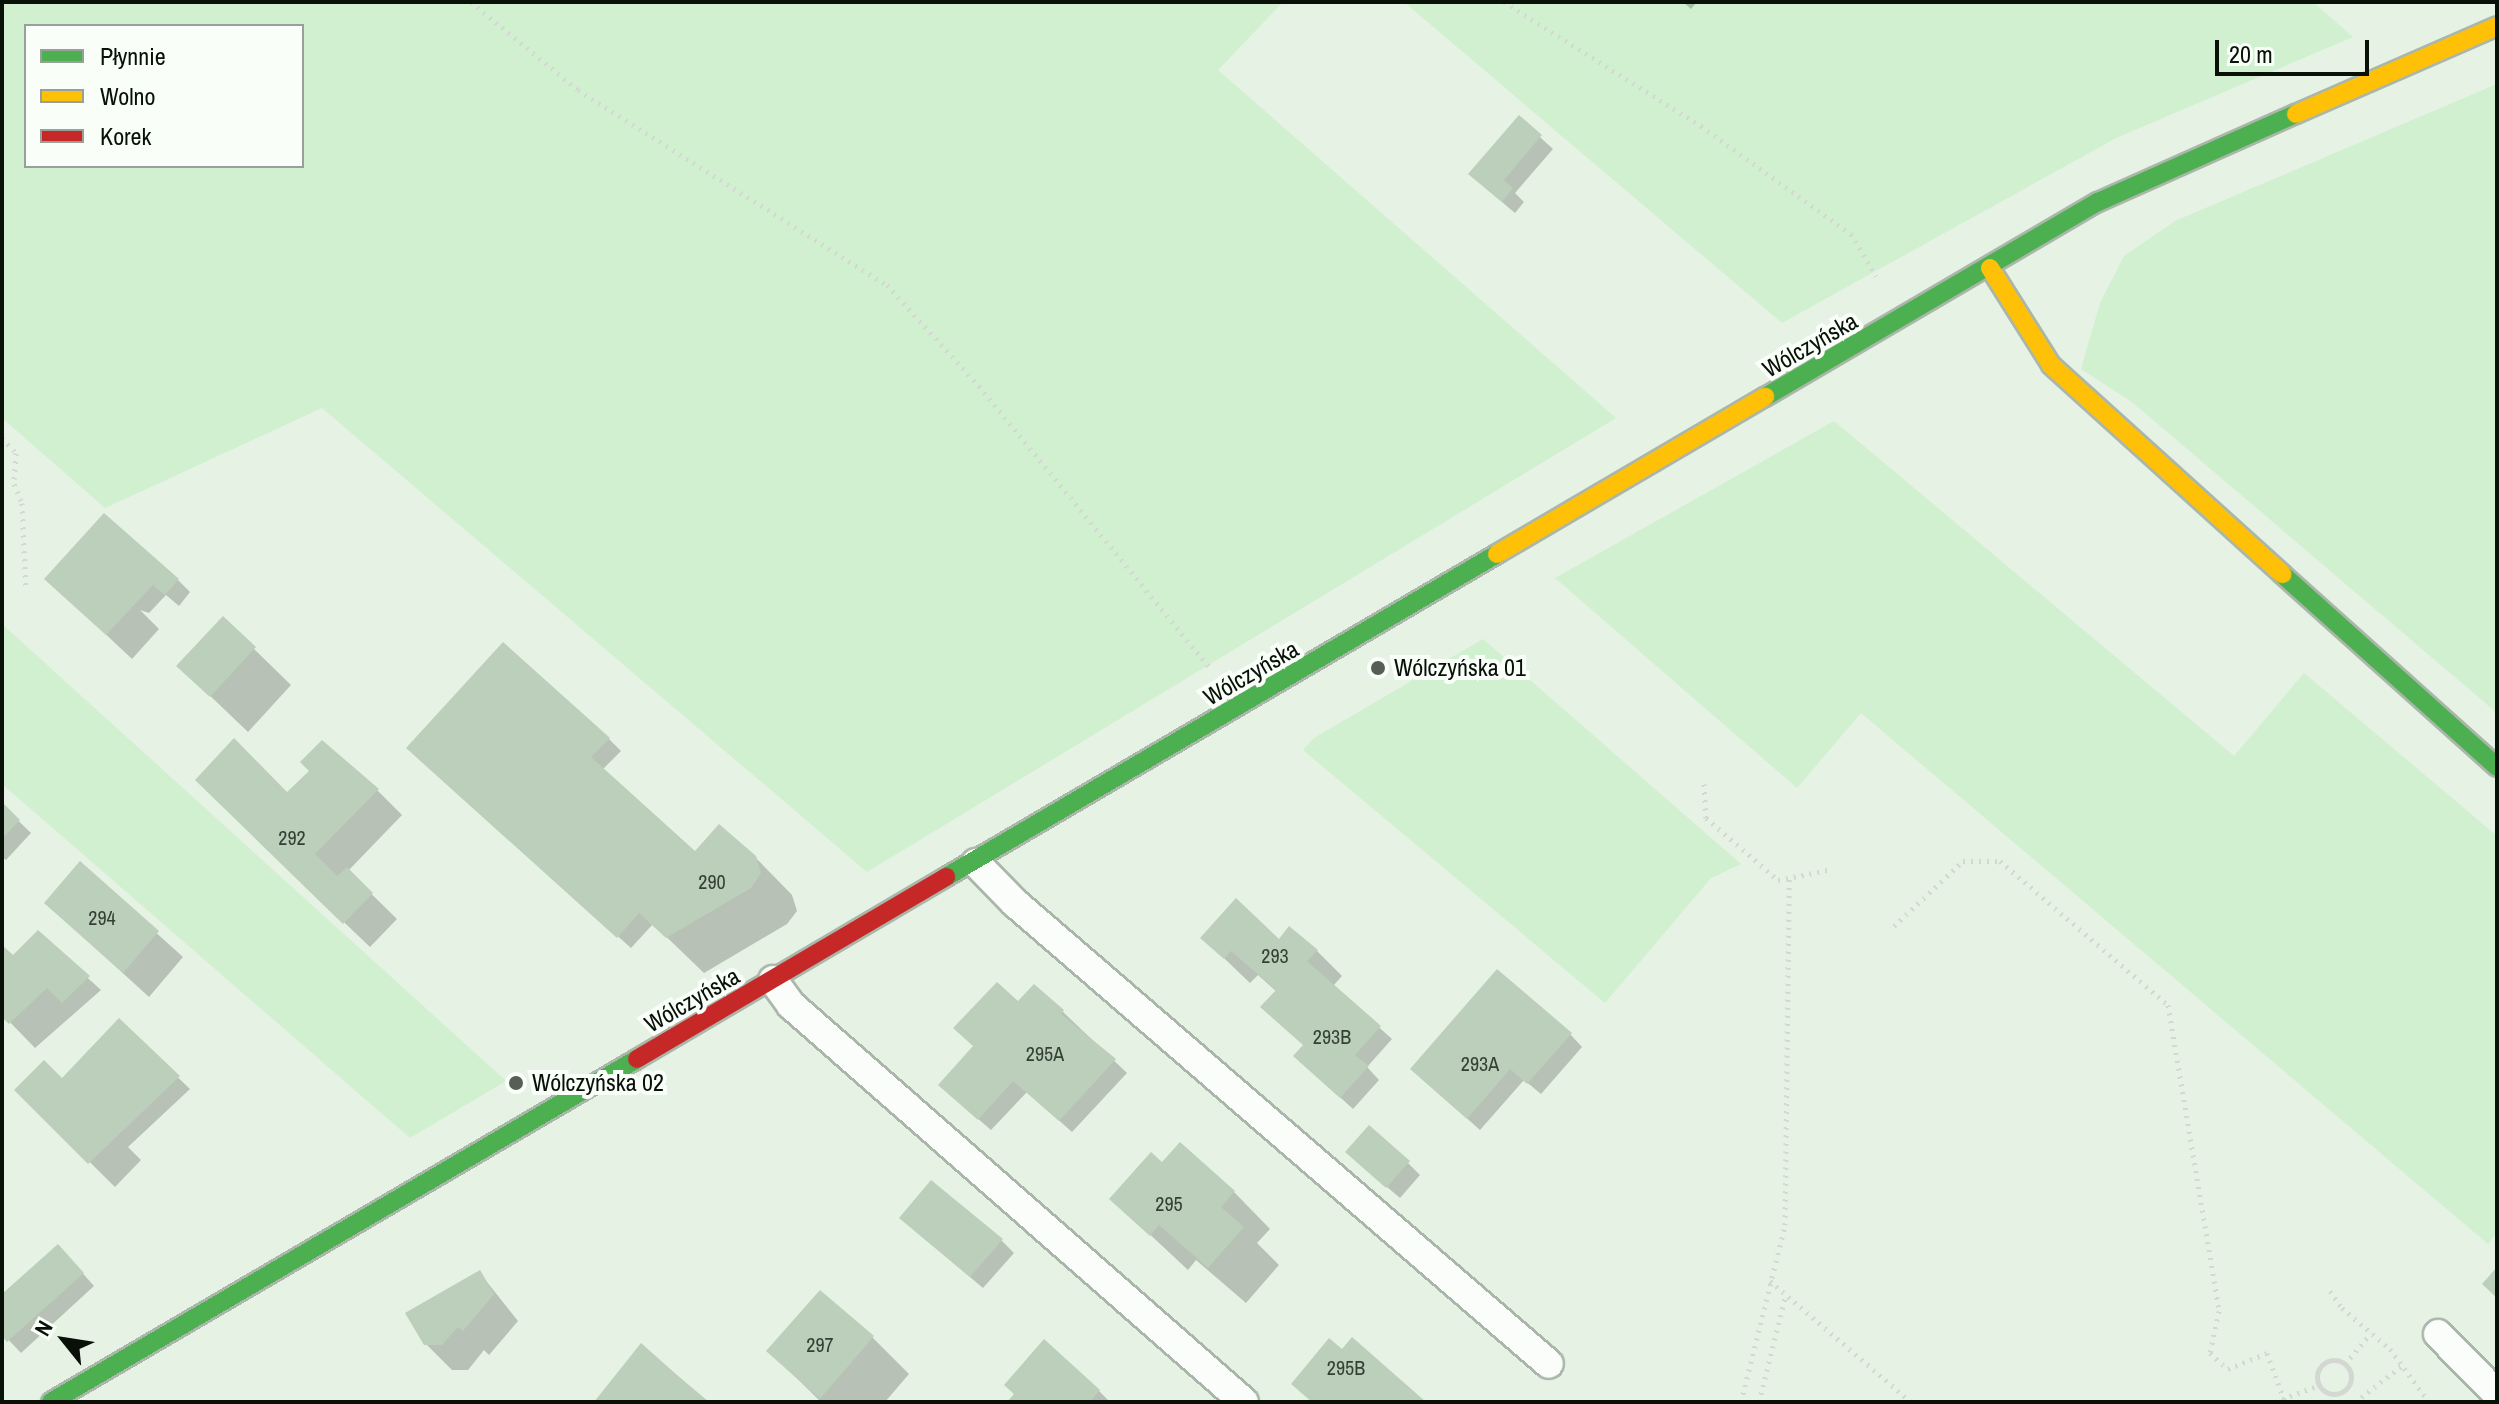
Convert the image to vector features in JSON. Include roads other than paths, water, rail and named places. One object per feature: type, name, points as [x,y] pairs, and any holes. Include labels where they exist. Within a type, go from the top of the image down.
[{"type":"street","name":"Wólczyńska","points":[[51,1402],[976,863],[2098,202],[2497,26]]},
{"type":"street","points":[[1990,268],[2051,365],[2497,767]]},
{"type":"lane","points":[[976,863],[1015,903],[1549,1364]]},
{"type":"lane","points":[[773,980],[791,1005],[1244,1402]]},
{"type":"lane","points":[[2438,1334],[2497,1394]]},
{"type":"place","name":"Wólczyńska 01","points":[[1378,668]]},
{"type":"place","name":"Wólczyńska 02","points":[[516,1083]]}]
